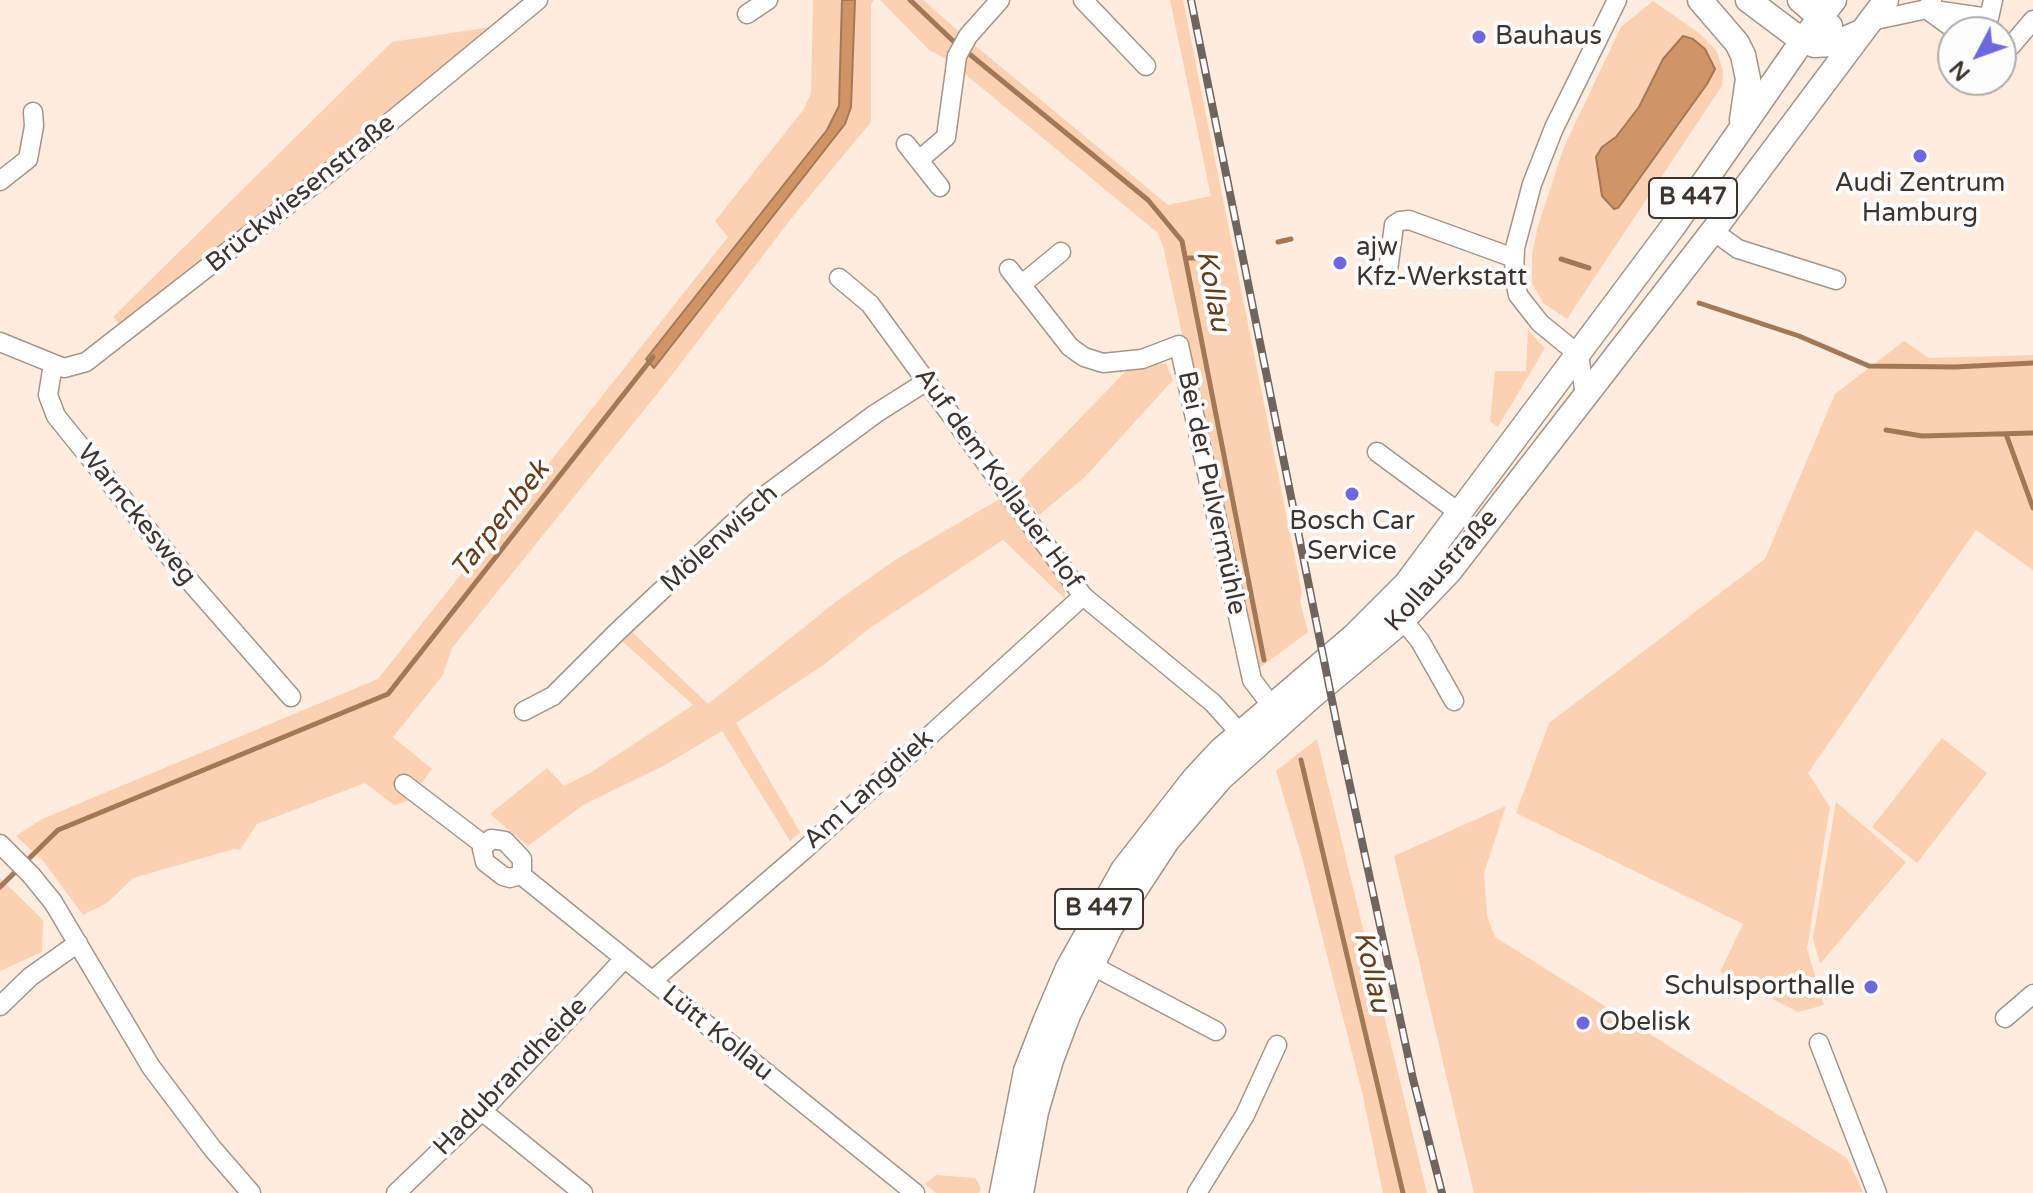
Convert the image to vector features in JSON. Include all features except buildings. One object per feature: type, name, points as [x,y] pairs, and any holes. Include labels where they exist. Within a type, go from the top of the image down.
[{"type":"main road","points":[[1700,0],[1737,43],[1743,55],[1748,79],[1740,131]]},
{"type":"main road","points":[[1748,0],[1814,45],[1833,44],[1867,26]]},
{"type":"main road","points":[[1800,0],[1827,8],[1833,44],[1830,76]]},
{"type":"main road","name":"Kollaustraße","points":[[1021,1193],[1033,1128],[1051,1060],[1091,965],[1136,886],[1179,827],[1221,778],[1403,620],[1449,572],[1713,231],[1886,0]]},
{"type":"main road","name":"Kollaustraße","points":[[1002,1193],[1026,1071],[1074,956],[1123,870],[1194,779],[1271,705],[1387,605],[1461,514],[1579,355],[1827,8]]},
{"type":"street","name":"Brückwiesenstraße","points":[[53,364],[64,368],[98,354],[326,175],[538,0]]},
{"type":"street","points":[[747,14],[768,0]]},
{"type":"street","points":[[919,160],[946,137],[957,56],[968,36],[1000,0]]},
{"type":"street","points":[[1083,0],[1146,66]]},
{"type":"street","points":[[1867,26],[1929,4],[1989,18],[1993,0],[1983,0]]},
{"type":"street","points":[[1585,395],[1579,355],[1540,323],[1522,301],[1515,284],[1514,258],[1532,184],[1559,117],[1617,1]]},
{"type":"street","points":[[2017,39],[2033,20]]},
{"type":"street","points":[[0,181],[28,159],[34,126],[33,112]]},
{"type":"street","points":[[906,144],[940,187]]},
{"type":"street","points":[[1388,270],[1394,225],[1409,220],[1514,258]]},
{"type":"street","points":[[1713,231],[1738,249],[1836,280]]},
{"type":"street","points":[[1021,285],[1061,252]]},
{"type":"street","name":"Bei der Pulvermühle","points":[[1009,269],[1070,347],[1084,357],[1103,363],[1142,359],[1179,345],[1252,680],[1271,705]]},
{"type":"street","name":"Auf dem Kollauer Hof","points":[[839,278],[870,304],[1083,596],[1213,703],[1240,733]]},
{"type":"street","points":[[0,342],[53,364]]},
{"type":"street","name":"Warnckesweg","points":[[53,364],[48,395],[56,416],[186,577],[291,697]]},
{"type":"street","name":"Mölenwisch","points":[[524,711],[553,696],[755,503],[875,414],[927,381]]},
{"type":"street","points":[[1377,452],[1461,514]]},
{"type":"street","name":"Am Langdiek","points":[[652,981],[804,850],[1083,596]]},
{"type":"street","points":[[1403,620],[1420,641],[1454,701]]},
{"type":"street","name":"Lütt Kollau","points":[[404,784],[484,845]]},
{"type":"street","name":"Lütt Kollau","points":[[491,839],[505,841],[522,859],[520,874],[514,878],[506,877],[489,865],[483,858],[484,845],[491,839]]},
{"type":"street","points":[[4,848],[53,902],[151,1067],[184,1113],[251,1193]]},
{"type":"street","name":"Lütt Kollau","points":[[520,874],[915,1193]]},
{"type":"street","points":[[0,1006],[30,977],[78,943]]},
{"type":"street","name":"Hadubrandheide","points":[[396,1193],[482,1111],[624,959]]},
{"type":"street","points":[[1091,965],[1216,1031]]},
{"type":"street","points":[[2005,1018],[2033,994]]},
{"type":"street","points":[[1197,1193],[1245,1115],[1277,1045]]},
{"type":"street","points":[[1822,1053],[1877,1193]]},
{"type":"street","points":[[482,1111],[583,1193]]},
{"type":"shaded area","points":[[813,0],[874,0],[871,4],[871,122],[452,648],[443,675],[393,737],[432,769],[408,801],[394,805],[365,783],[257,824],[240,850],[234,849],[133,878],[107,903],[83,915],[44,862],[16,836],[42,819],[378,679],[728,237],[715,221],[804,109],[811,93]]},
{"type":"shaded area","points":[[842,0],[855,0],[851,107],[845,124],[654,368],[646,359],[827,130],[839,106]]},
{"type":"shaded area","points":[[880,0],[923,0],[1168,205],[1211,196],[1170,0],[1183,0],[1308,632],[1254,672],[1158,233],[948,60],[929,50]]},
{"type":"shaded area","points":[[1653,1],[1699,33],[1716,50],[1723,70],[1722,86],[1567,319],[1543,303],[1532,283],[1532,254],[1538,226],[1564,147],[1621,27]]},
{"type":"shaded area","points":[[498,26],[123,327],[113,317],[392,42]]},
{"type":"shaded area","points":[[1683,36],[1693,39],[1705,49],[1715,69],[1624,200],[1614,209],[1602,196],[1596,157],[1639,107],[1663,59]]},
{"type":"shaded area","points":[[1528,330],[1545,348],[1498,427],[1490,421],[1495,371],[1526,371]]},
{"type":"shaded area","points":[[1904,341],[1929,358],[2033,355],[2033,570],[1976,530],[1808,773],[1830,807],[1807,949],[1824,1005],[1798,1012],[1720,972],[1743,924],[1516,813],[1549,723],[1765,559],[1835,394]]},
{"type":"shaded area","points":[[1149,363],[1166,364],[1173,380],[1084,478],[1039,515],[1016,484],[1130,367]]},
{"type":"shaded area","points":[[1003,497],[1064,582],[1065,599],[1003,540],[870,628],[822,666],[736,723],[800,832],[790,841],[722,731],[665,765],[583,805],[528,846],[490,814],[547,768],[564,786],[590,773],[693,705],[621,640],[631,631],[708,704],[837,601],[895,560]]},
{"type":"shaded area","points":[[1942,738],[1987,773],[1917,863],[1872,827]]},
{"type":"shaded area","points":[[1317,739],[1427,1193],[1383,1193],[1362,1092],[1303,861],[1276,771]]},
{"type":"shaded area","points":[[1836,802],[1906,862],[1820,964],[1813,938]]},
{"type":"shaded area","points":[[1506,806],[1484,873],[1487,916],[1495,937],[1847,1158],[1863,1192],[1474,1193],[1394,856]]},
{"type":"shaded area","points":[[0,878],[43,920],[42,952],[0,971]]},
{"type":"shaded area","points":[[936,1175],[975,1178],[981,1188],[979,1193],[936,1193],[925,1184]]},
{"type":"waterway","name":"Kollau","points":[[910,0],[951,39],[1148,200],[1182,241],[1264,660]]},
{"type":"waterway","points":[[1278,242],[1291,239]]},
{"type":"waterway","points":[[1186,258],[1201,258]]},
{"type":"waterway","points":[[1561,259],[1589,268]]},
{"type":"waterway","points":[[1699,303],[1799,336],[1869,366],[1955,367],[2033,363]]},
{"type":"waterway","name":"Tarpenbek","points":[[0,887],[58,830],[388,694],[653,357]]},
{"type":"waterway","points":[[1886,430],[1922,436],[2033,433]]},
{"type":"waterway","points":[[2006,434],[2033,508]]},
{"type":"waterway","name":"Kollau","points":[[1301,760],[1403,1193]]},
{"type":"railway","points":[[1191,0],[1338,730],[1413,1079],[1442,1193]]},
{"type":"place","name":"Bauhaus","points":[[1479,37]]},
{"type":"place","name":"Audi Zentrum Hamburg","points":[[1920,156]]},
{"type":"place","name":"ajw Kfz-Werkstatt","points":[[1340,263]]},
{"type":"place","name":"Bosch Car Service","points":[[1352,494]]},
{"type":"place","name":"Schulsporthalle","points":[[1871,987]]},
{"type":"place","name":"Obelisk","points":[[1583,1023]]}]
